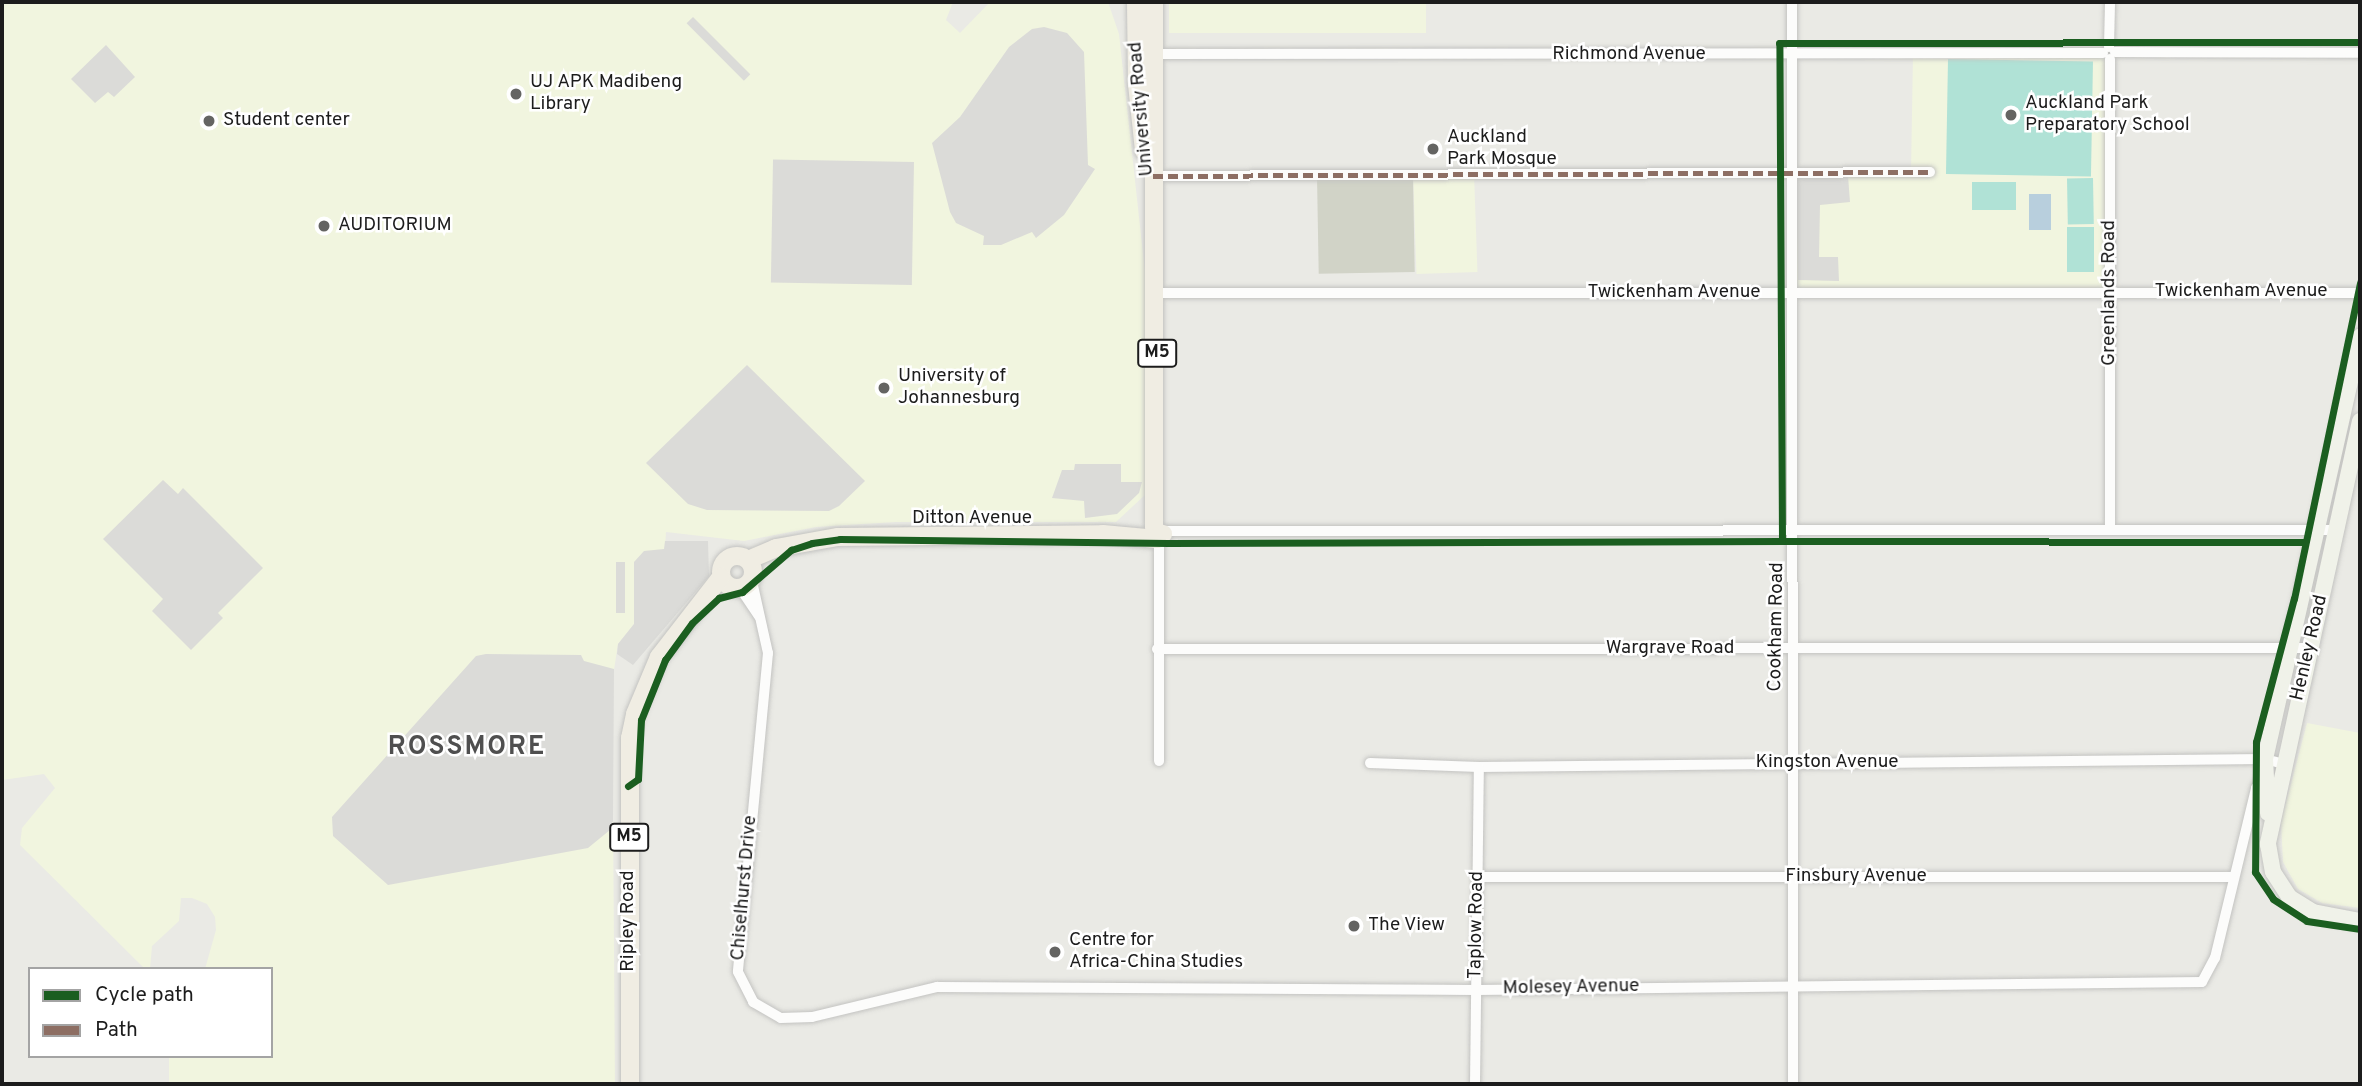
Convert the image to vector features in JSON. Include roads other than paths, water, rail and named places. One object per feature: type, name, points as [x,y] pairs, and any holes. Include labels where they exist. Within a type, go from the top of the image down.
[{"type":"main road","name":"University Road","points":[[1136,2],[1139,113],[1154,217]]},
{"type":"main road","name":"University Road","points":[[1154,2],[1157,534]]},
{"type":"main road","name":"Henley Road","points":[[2270,826],[2265,767],[2288,649],[2319,531],[2360,337]]},
{"type":"main road","name":"Henley Road","points":[[2270,826],[2360,421]]},
{"type":"main road","name":"Ditton Avenue","points":[[741,577],[790,547],[838,537],[1157,534]]},
{"type":"main road","name":"Ripley Road","points":[[630,1084],[630,738],[635,714],[659,657],[696,608],[741,577]]},
{"type":"main road","points":[[2270,826],[2270,864],[2289,897],[2313,912],[2360,921]]},
{"type":"street","name":"Cookham Road","points":[[1792,2],[1794,532],[1790,649],[1794,763],[1793,1084]]},
{"type":"street","name":"Greenlands Road","points":[[2110,2],[2110,528]]},
{"type":"street","name":"Richmond Avenue","points":[[1154,54],[2360,52]]},
{"type":"street","points":[[1153,176],[1930,173]]},
{"type":"street","name":"Twickenham Avenue","points":[[1156,293],[2360,292]]},
{"type":"street","name":"Ditton Avenue","points":[[1157,534],[2110,528],[2337,530]]},
{"type":"street","name":"University Road","points":[[1157,534],[1159,761]]},
{"type":"street","name":"Chiselhurst Drive","points":[[741,577],[762,621],[768,653],[738,938],[743,987],[769,1013],[796,1020],[937,987]]},
{"type":"street","name":"Wargrave Road","points":[[1157,649],[2309,648]]},
{"type":"street","name":"Kingston Avenue","points":[[1370,764],[1479,766],[1794,763],[2265,767],[2284,764]]},
{"type":"street","name":"Taplow Road","points":[[1475,1084],[1479,766]]},
{"type":"street","name":"Henley Road","points":[[2205,981],[2216,958],[2233,877],[2256,788],[2265,767]]},
{"type":"street","name":"Finsbury Avenue","points":[[1479,877],[2233,877]]},
{"type":"street","name":"Molesey Avenue","points":[[937,987],[1476,990],[2205,981]]},
{"type":"place","name":"UJ APK Madibeng Library","points":[[516,94]]},
{"type":"place","name":"Auckland Park Preparatory School","points":[[2011,115]]},
{"type":"place","name":"Student center","points":[[209,121]]},
{"type":"place","name":"Auckland Park Mosque","points":[[1433,149]]},
{"type":"place","name":"AUDITORIUM","points":[[324,226]]},
{"type":"place","name":"University of Johannesburg","points":[[884,388]]},
{"type":"place","name":"The View","points":[[1354,926]]},
{"type":"place","name":"Centre for Africa-China Studies","points":[[1055,952]]},
{"type":"district","name":"ROSSMORE","points":[[467,748]]}]
